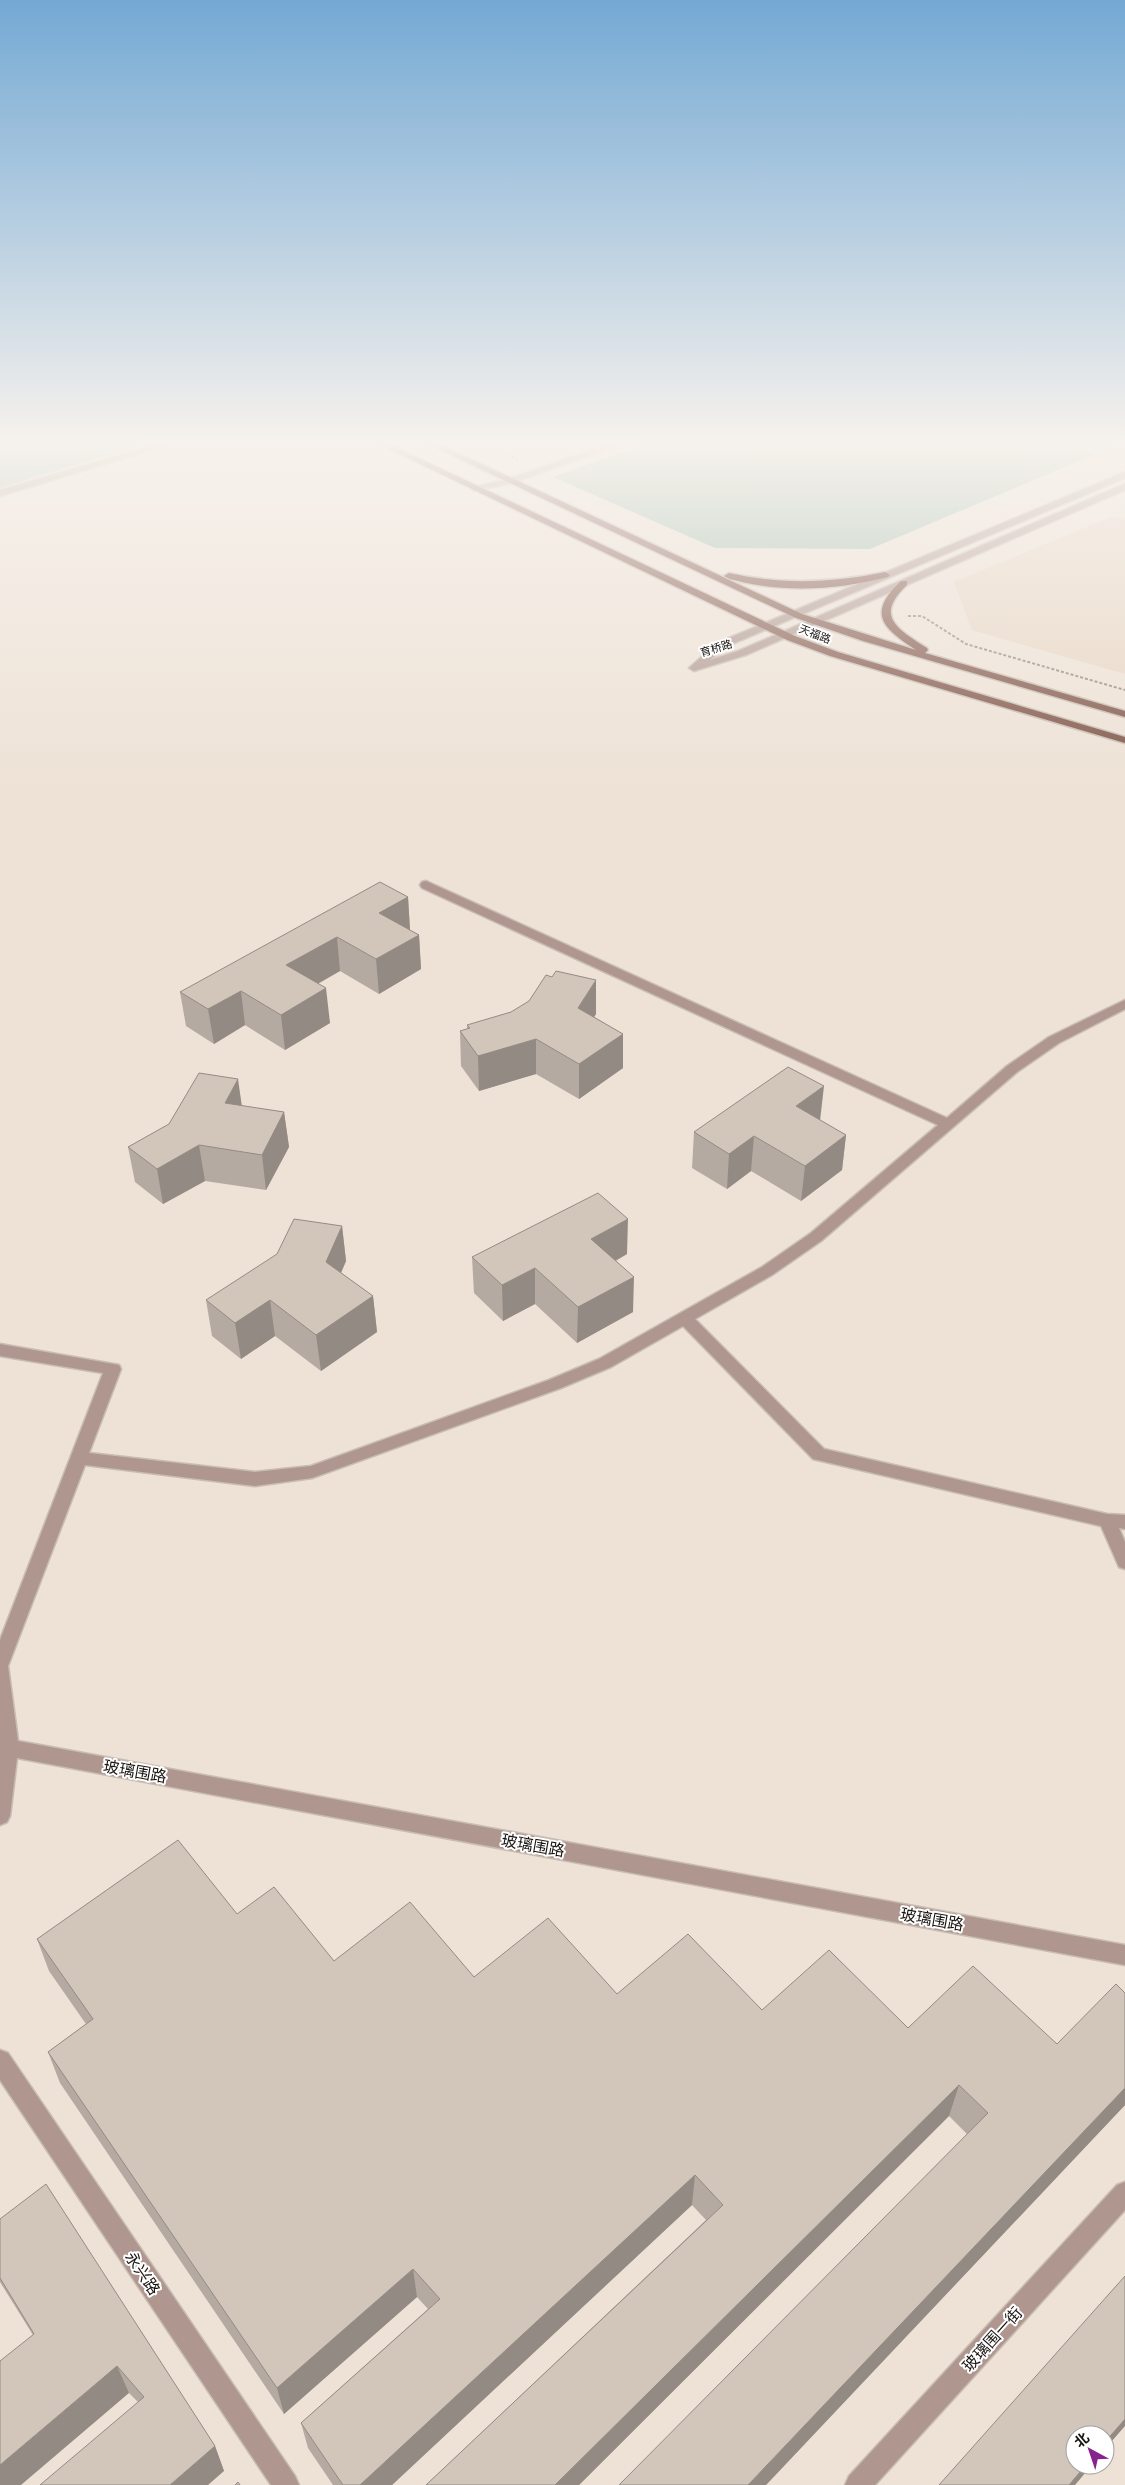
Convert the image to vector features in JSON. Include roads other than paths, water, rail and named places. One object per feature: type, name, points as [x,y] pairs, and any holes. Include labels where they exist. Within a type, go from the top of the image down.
[{"type":"main road","name":"天福路","points":[[624,558],[785,635],[834,654],[1125,740]]},
{"type":"main road","name":"天福路","points":[[675,558],[794,613],[867,639],[1125,714]]},
{"type":"main road","points":[[688,564],[741,580],[774,584],[837,584],[886,575]]},
{"type":"main road","points":[[904,583],[890,594],[885,605],[885,616],[892,628],[925,652],[954,664]]},
{"type":"street","name":"育桥路","points":[[927,558],[721,645],[694,668],[742,653],[962,558]]},
{"type":"street","points":[[426,885],[949,1124]]},
{"type":"street","points":[[79,1458],[255,1479],[312,1472],[555,1384],[605,1363],[766,1271],[816,1237],[1012,1069],[1054,1040],[1125,1004]]},
{"type":"street","points":[[685,1318],[819,1454],[1107,1521],[1125,1522]]},
{"type":"street","points":[[0,1350],[114,1369],[0,1666],[9,1748],[3,1770],[0,1816]]},
{"type":"street","points":[[1107,1521],[1125,1562]]},
{"type":"street","name":"玻璃围路","points":[[9,1748],[1125,1955]]},
{"type":"street","name":"永兴路","points":[[0,2061],[286,2485]]},
{"type":"street","name":"玻璃围一街","points":[[858,2485],[1125,2193]]}]
